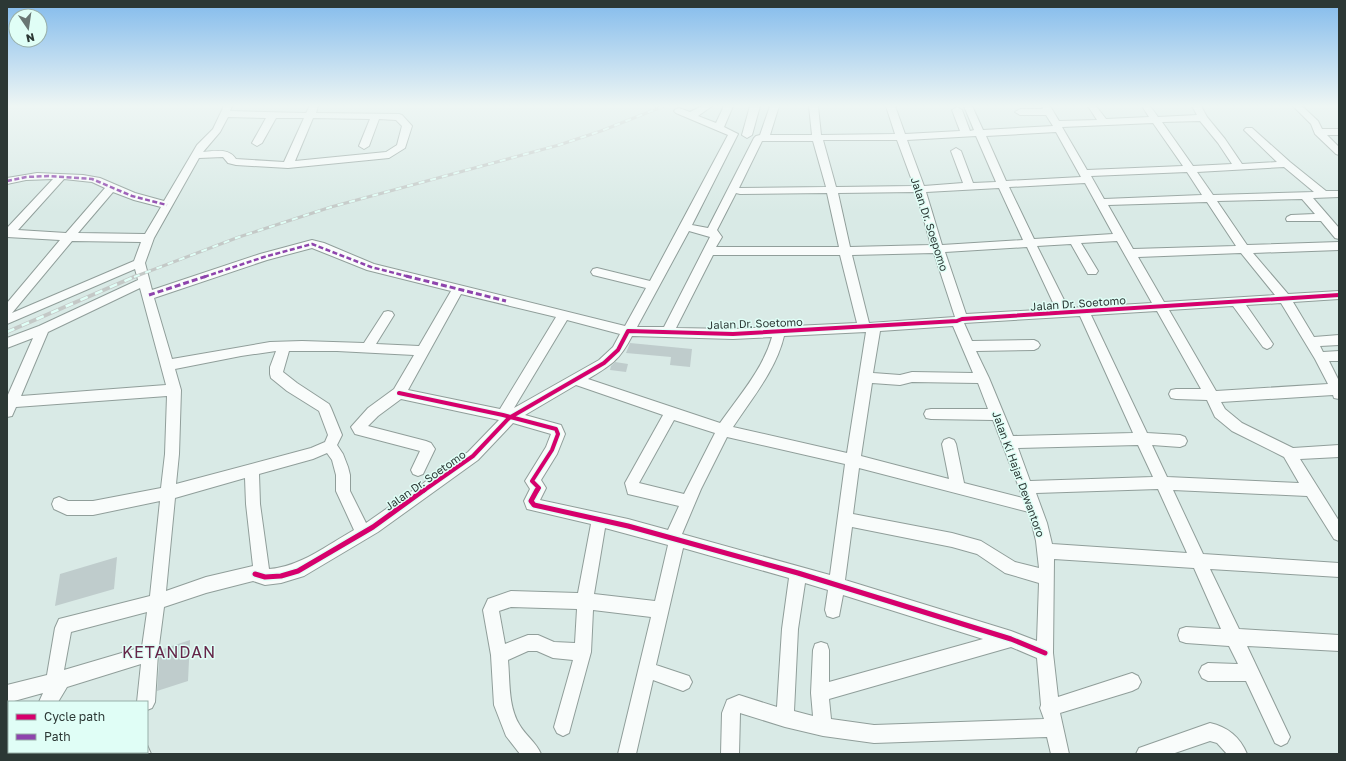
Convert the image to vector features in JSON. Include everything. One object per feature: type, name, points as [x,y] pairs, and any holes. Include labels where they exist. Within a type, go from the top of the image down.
[{"type":"street","points":[[146,701],[172,454],[174,390],[140,262],[142,252],[148,238],[196,155],[205,142]]},
{"type":"street","points":[[288,165],[299,142]]},
{"type":"street","points":[[364,146],[366,142]]},
{"type":"street","points":[[196,155],[210,153],[225,154],[228,155],[232,161],[288,165],[389,156],[402,146],[403,142]]},
{"type":"street","points":[[149,295],[264,257],[312,244],[371,267],[457,290],[628,331],[686,226],[730,142]]},
{"type":"street","points":[[711,232],[760,142]]},
{"type":"street","points":[[818,142],[832,190],[845,251],[869,328],[866,377],[853,460],[833,610]]},
{"type":"street","name":"Jalan Dr. Soepomo","points":[[903,142],[920,189],[959,320]]},
{"type":"street","points":[[984,142],[1002,184],[1064,313]]},
{"type":"street","points":[[1066,142],[1220,413],[1237,427],[1292,454],[1339,452]]},
{"type":"street","points":[[1171,142],[1244,249],[1285,298],[1320,356],[1338,390],[1211,396],[1176,394]]},
{"type":"street","points":[[1222,142],[1239,167]]},
{"type":"street","points":[[1262,142],[1286,164],[1323,194]]},
{"type":"street","points":[[1328,142],[1339,152]]},
{"type":"street","points":[[956,151],[969,186]]},
{"type":"street","points":[[740,191],[920,189],[1190,169],[1286,164]]},
{"type":"street","points":[[7,181],[35,176],[93,179],[112,186],[120,191],[167,205]]},
{"type":"street","points":[[8,233],[61,177]]},
{"type":"street","points":[[7,311],[67,237],[112,186]]},
{"type":"street","points":[[1100,202],[1339,194]]},
{"type":"street","points":[[1305,195],[1339,236]]},
{"type":"street","points":[[1291,219],[1324,217]]},
{"type":"street","points":[[668,332],[716,238],[715,234],[711,232],[686,226]]},
{"type":"street","points":[[8,233],[67,237],[148,238]]},
{"type":"street","points":[[709,251],[938,249],[1120,237]]},
{"type":"street","points":[[1074,240],[1092,271]]},
{"type":"street","points":[[1130,253],[1339,246]]},
{"type":"street","points":[[7,320],[140,262]]},
{"type":"street","points":[[597,272],[653,286]]},
{"type":"street","points":[[7,343],[145,281]]},
{"type":"street","points":[[418,470],[428,449],[426,447],[358,429],[360,424],[399,393],[457,290]]},
{"type":"street","name":"Jalan Dr. Soetomo","points":[[57,681],[63,628],[65,625],[157,602],[206,585],[258,573],[265,577],[281,576],[298,571],[363,533],[473,456],[506,417],[576,380],[604,363],[614,355],[628,331],[721,334],[869,328],[959,320],[1339,295]]},
{"type":"street","points":[[1237,302],[1267,344]]},
{"type":"street","points":[[1084,312],[1281,738]]},
{"type":"street","points":[[367,348],[388,315]]},
{"type":"street","points":[[506,417],[563,316]]},
{"type":"street","name":"Jalan Ki Hajar Dewantoro","points":[[959,320],[968,346],[983,378],[1009,442],[1034,507],[1041,530],[1045,551],[1045,652],[1049,708],[1060,754]]},
{"type":"street","points":[[43,328],[9,407],[174,390]]},
{"type":"street","points":[[628,754],[661,610],[675,539],[688,501],[723,430],[758,379],[774,351],[779,332]]},
{"type":"street","points":[[1311,342],[1339,340]]},
{"type":"street","points":[[168,365],[285,346],[313,345],[422,351]]},
{"type":"street","points":[[968,346],[1034,345]]},
{"type":"street","points":[[59,504],[67,508],[93,508],[168,493],[313,453],[330,446],[335,435],[324,408],[292,387],[276,374],[279,357],[285,346]]},
{"type":"street","points":[[1320,356],[1339,356]]},
{"type":"street","points":[[866,377],[900,380],[912,377],[983,378]]},
{"type":"street","points":[[576,380],[664,410]]},
{"type":"street","points":[[399,393],[552,427],[558,432],[557,439],[552,450],[532,482],[539,488],[531,501],[532,504],[541,508],[628,526],[798,573],[1010,639],[1045,652]]},
{"type":"street","points":[[688,501],[633,489],[632,483],[671,412],[723,430],[853,460],[1034,507]]},
{"type":"street","points":[[931,414],[998,415]]},
{"type":"street","points":[[1009,442],[1142,439],[1180,441]]},
{"type":"street","points":[[949,444],[958,487]]},
{"type":"street","points":[[330,446],[338,458],[341,467],[343,475],[343,491],[363,533]]},
{"type":"street","points":[[1292,454],[1293,461],[1339,534]]},
{"type":"street","points":[[252,470],[258,573]]},
{"type":"street","points":[[1026,487],[1163,483],[1311,490]]},
{"type":"street","points":[[846,519],[952,540],[981,548],[1011,568],[1046,577]]},
{"type":"street","points":[[563,727],[583,652],[584,601],[599,521]]},
{"type":"street","points":[[1045,551],[1339,570]]},
{"type":"street","points":[[785,718],[790,629],[798,573]]},
{"type":"street","points":[[532,754],[512,730],[503,705],[499,655],[491,610],[494,605],[511,599],[584,601],[661,610]]},
{"type":"street","points":[[1186,635],[1339,643]]},
{"type":"street","points":[[820,693],[1010,639]]},
{"type":"street","points":[[499,655],[528,643],[538,643],[553,650],[583,652]]},
{"type":"street","points":[[821,650],[820,693],[823,727]]},
{"type":"street","points":[[7,694],[57,681],[150,653]]},
{"type":"street","points":[[647,670],[683,682]]},
{"type":"street","points":[[1208,672],[1250,673]]},
{"type":"street","points":[[48,701],[57,681]]},
{"type":"street","points":[[1049,708],[1132,682]]},
{"type":"street","points":[[730,754],[731,713],[733,706],[739,704],[785,718],[823,727],[874,734],[1054,728]]},
{"type":"street","points":[[1145,754],[1210,732],[1219,734],[1227,739],[1238,754]]},
{"type":"building","points":[[630,343],[692,349],[690,367],[670,365],[671,357],[626,353]]},
{"type":"building","points":[[615,362],[628,364],[626,372],[610,370],[611,366]]},
{"type":"building","points":[[117,557],[114,589],[55,606],[60,574]]},
{"type":"building","points":[[190,640],[188,681],[157,691],[160,650]]},
{"type":"railway","points":[[134,277],[239,237],[331,207],[569,142]]},
{"type":"railway","points":[[7,332],[136,276]]},
{"type":"marked path","points":[[7,181],[37,176],[92,179],[132,196],[167,205]]},
{"type":"marked path","points":[[149,295],[264,257],[312,244],[371,267],[506,301]]},
{"type":"cycle path","points":[[255,574],[265,577],[281,576],[298,571],[373,527],[473,456],[509,418],[604,363],[618,350],[628,331],[733,334],[874,327],[957,321],[962,319],[1339,295]]},
{"type":"cycle path","points":[[399,393],[503,415],[556,429],[558,434],[552,450],[532,481],[539,488],[531,501],[534,505],[628,526],[798,573],[1011,639],[1045,653]]},
{"type":"district","name":"KETANDAN","points":[[169,652]]}]
